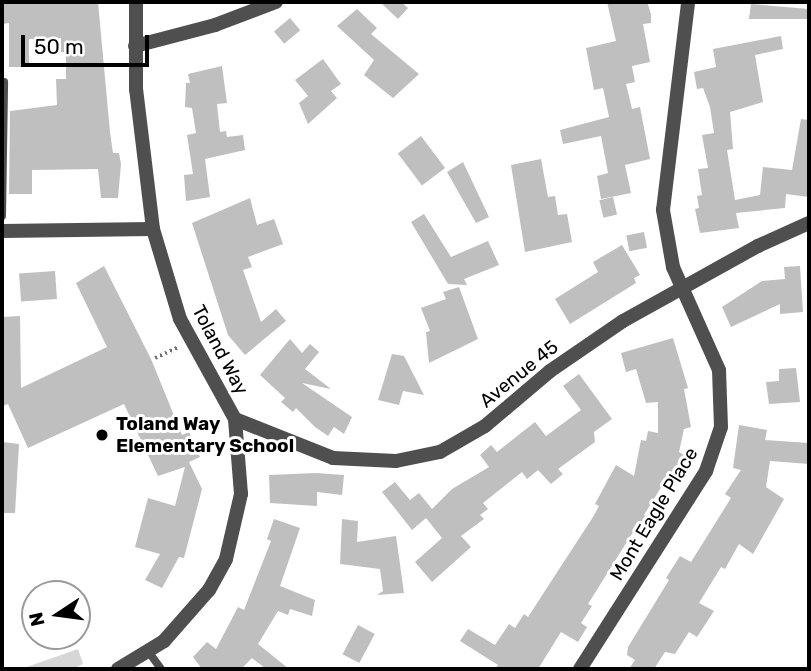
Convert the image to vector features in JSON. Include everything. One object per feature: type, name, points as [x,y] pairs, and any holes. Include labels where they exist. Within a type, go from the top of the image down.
[{"type":"street","name":"Toland Way","points":[[118,669],[148,651],[186,619],[209,590],[226,559],[241,494],[235,419],[180,319],[153,229],[135,46],[136,2]]},
{"type":"street","points":[[135,46],[215,25],[276,2]]},
{"type":"street","name":"Mont Eagle Place","points":[[580,669],[690,498],[716,447],[723,408],[719,370],[682,290],[666,244],[663,210],[688,2]]},
{"type":"street","name":"Avenue 45","points":[[235,419],[333,458],[366,462],[421,458],[470,436],[583,348],[758,246],[809,223]]},
{"type":"street","points":[[2,231],[153,229]]},
{"type":"lane","points":[[2,216],[4,82]]},
{"type":"lane","points":[[148,651],[161,669]]},
{"type":"path","points":[[155,358],[181,346]]},
{"type":"shaded area","points":[[75,650],[78,650],[83,664],[73,669],[21,669]]},
{"type":"building","points":[[2,2],[98,2],[110,132],[113,153],[119,153],[121,164],[118,198],[101,198],[98,169],[32,170],[32,194],[9,194],[10,111],[57,105],[56,79],[66,79],[66,52],[61,52],[61,38],[29,39],[29,67],[9,67],[9,23],[2,24]]},
{"type":"building","points":[[380,2],[401,2],[408,8],[398,19]]},
{"type":"building","points":[[607,2],[647,2],[651,14],[651,23],[643,24],[650,62],[632,66],[635,82],[626,84],[632,109],[640,107],[650,159],[625,165],[631,193],[601,199],[597,176],[608,173],[601,136],[563,144],[560,130],[609,117],[603,88],[594,90],[586,48],[616,41]]},
{"type":"building","points":[[751,4],[809,9],[809,19],[749,19]]},
{"type":"building","points":[[357,9],[377,28],[371,34],[419,74],[393,98],[364,75],[374,60],[337,26]]},
{"type":"building","points":[[290,18],[300,30],[284,44],[274,31]]},
{"type":"building","points":[[781,36],[783,49],[755,55],[763,102],[730,112],[733,149],[727,150],[735,200],[760,195],[763,167],[792,170],[801,119],[809,120],[809,197],[786,194],[785,208],[736,213],[739,228],[700,233],[695,209],[699,208],[697,196],[702,195],[698,169],[708,168],[702,135],[714,133],[710,107],[703,88],[697,89],[694,72],[716,67],[713,49]]},
{"type":"building","points":[[323,59],[341,84],[331,91],[337,98],[308,124],[299,103],[308,96],[295,80]]},
{"type":"building","points":[[222,66],[227,103],[217,104],[220,132],[226,131],[227,137],[243,135],[245,150],[205,159],[210,197],[186,201],[184,175],[193,174],[187,135],[196,133],[192,108],[185,107],[186,83],[190,83],[188,74]]},
{"type":"building","points":[[421,136],[445,168],[422,185],[398,153]]},
{"type":"building","points":[[541,159],[548,197],[555,196],[558,215],[567,214],[572,242],[525,252],[511,165]]},
{"type":"building","points":[[463,162],[489,217],[476,223],[447,172]]},
{"type":"building","points":[[613,197],[617,215],[603,218],[599,200]]},
{"type":"building","points":[[250,198],[257,225],[274,219],[283,244],[248,257],[252,267],[243,270],[261,322],[276,309],[286,321],[245,355],[228,335],[192,223]]},
{"type":"building","points":[[424,214],[451,257],[488,241],[499,265],[464,279],[467,285],[448,284],[411,222]]},
{"type":"building","points":[[644,232],[647,248],[629,251],[626,235]]},
{"type":"building","points":[[622,245],[640,275],[634,278],[636,283],[570,324],[555,299],[598,272],[593,262]]},
{"type":"building","points":[[104,266],[151,359],[182,435],[189,432],[200,457],[189,462],[202,489],[184,558],[179,557],[162,588],[145,580],[160,554],[135,547],[148,498],[175,506],[185,467],[158,476],[124,404],[28,448],[8,404],[2,406],[2,317],[20,316],[21,388],[107,347],[76,283]]},
{"type":"building","points":[[800,266],[803,312],[780,314],[780,304],[731,327],[722,307],[762,281],[785,279],[784,267]]},
{"type":"building","points":[[55,271],[57,299],[21,301],[19,274]]},
{"type":"building","points":[[459,287],[478,339],[429,363],[426,332],[430,331],[421,308],[446,299],[443,292]]},
{"type":"building","points":[[673,338],[688,388],[684,389],[691,427],[684,429],[679,452],[694,461],[682,480],[670,473],[644,515],[652,520],[643,534],[635,529],[588,604],[592,606],[581,623],[587,627],[578,642],[561,632],[538,669],[495,669],[498,665],[460,641],[468,629],[495,645],[509,624],[515,628],[524,614],[528,617],[593,517],[599,506],[595,504],[616,465],[634,476],[641,440],[646,441],[648,431],[658,433],[658,402],[646,403],[636,369],[626,372],[621,353]]},
{"type":"building","points":[[290,339],[302,353],[310,344],[319,352],[305,369],[331,389],[302,383],[352,417],[344,434],[334,427],[328,436],[296,408],[293,412],[281,402],[285,398],[260,375]]},
{"type":"building","points":[[392,354],[404,356],[424,395],[403,391],[399,405],[378,400]]},
{"type":"building","points":[[796,368],[800,402],[769,404],[766,382],[779,381],[779,369]]},
{"type":"building","points":[[579,374],[612,419],[594,432],[595,442],[558,469],[563,474],[551,484],[538,470],[527,479],[522,472],[483,503],[488,509],[480,515],[484,519],[461,536],[471,547],[432,582],[415,562],[442,538],[426,518],[412,530],[382,492],[395,482],[410,500],[419,493],[432,509],[452,489],[489,467],[480,455],[491,445],[497,452],[535,422],[546,436],[581,410],[563,386]]},
{"type":"building","points":[[739,425],[767,430],[765,440],[809,443],[809,464],[770,461],[766,487],[784,499],[753,554],[739,544],[725,569],[721,567],[699,603],[714,611],[697,637],[689,632],[675,654],[665,652],[654,669],[629,669],[635,660],[627,655],[628,647],[669,580],[666,578],[680,556],[691,562],[731,498],[725,494],[741,470],[733,468]]},
{"type":"building","points":[[3,442],[19,444],[15,513],[2,513]]},
{"type":"building","points":[[269,475],[344,475],[342,495],[317,492],[317,506],[270,503]]},
{"type":"building","points":[[274,519],[300,528],[280,586],[315,600],[312,616],[290,609],[288,615],[278,611],[258,644],[289,669],[266,669],[252,658],[241,669],[202,669],[193,657],[207,642],[216,649],[238,607],[244,610],[271,541],[267,539]]},
{"type":"building","points":[[342,519],[358,521],[357,542],[396,536],[404,593],[377,595],[383,591],[380,569],[340,564]]},
{"type":"building","points":[[358,625],[375,634],[359,663],[343,654]]},
{"type":"place","name":"Toland Way Elementary School","points":[[102,435]]}]
